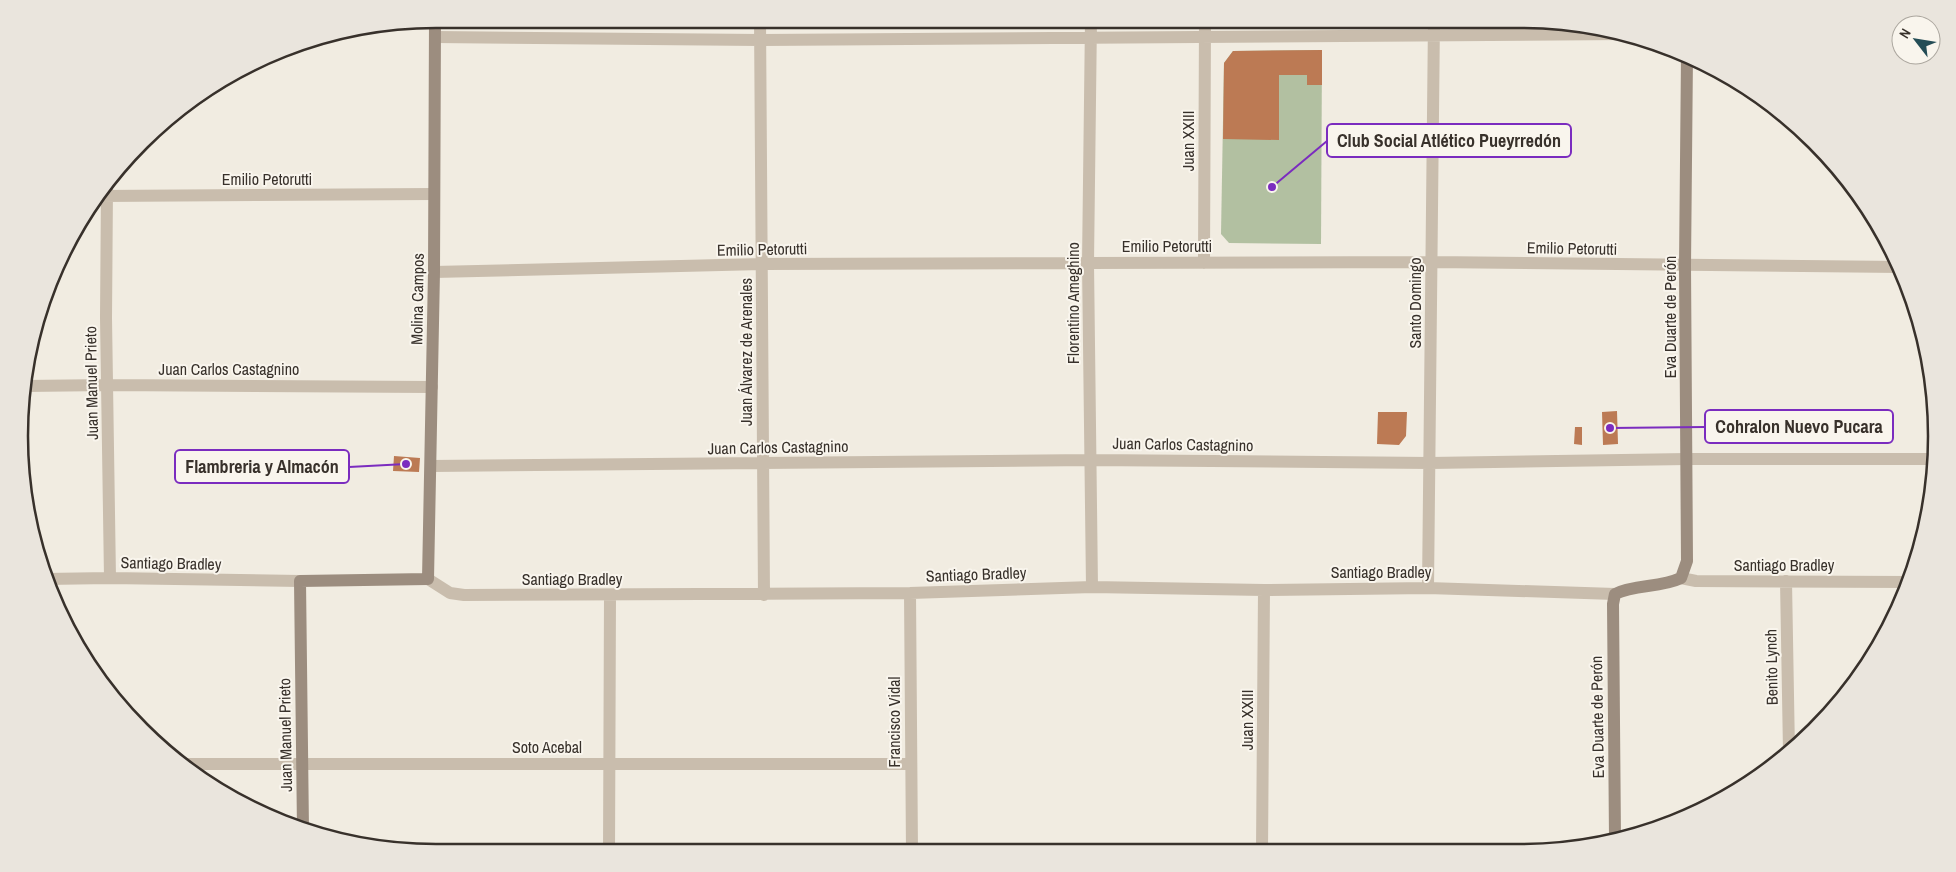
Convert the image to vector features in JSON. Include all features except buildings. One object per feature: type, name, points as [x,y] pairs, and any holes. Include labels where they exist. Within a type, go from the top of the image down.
[{"type":"street","name":"Molina Campos","points":[[428,578],[434,272],[435,28]]},
{"type":"street","name":"Juan Álvarez de Arenales","points":[[760,28],[764,595]]},
{"type":"street","name":"Florentino Ameghino","points":[[1091,28],[1088,263],[1092,587]]},
{"type":"street","name":"Juan XXIII","points":[[1204,263],[1205,28]]},
{"type":"street","name":"Santo Domingo","points":[[1428,588],[1434,28]]},
{"type":"street","points":[[435,37],[760,40],[1595,34]]},
{"type":"street","name":"Eva Duarte de Perón","points":[[1681,578],[1687,561],[1685,266],[1687,64]]},
{"type":"street","name":"Emilio Petorutti","points":[[108,193],[434,194]]},
{"type":"street","name":"Juan Manuel Prieto","points":[[105,197],[110,578]]},
{"type":"street","name":"Emilio Petorutti","points":[[434,272],[762,264],[1432,262],[1891,267]]},
{"type":"street","name":"Juan Carlos Castagnino","points":[[31,386],[432,387]]},
{"type":"street","name":"Juan Carlos Castagnino","points":[[430,466],[1091,460],[1430,463],[1928,458]]},
{"type":"street","name":"Santiago Bradley","points":[[54,579],[300,581],[428,578],[450,593],[464,595],[764,595],[910,593],[1092,587],[1264,590],[1428,588],[1615,594],[1623,590],[1665,584],[1681,578],[1696,581],[1901,582]]},
{"type":"street","name":"Juan Manuel Prieto","points":[[300,581],[303,822]]},
{"type":"street","name":"Benito Lynch","points":[[1786,581],[1789,743]]},
{"type":"street","name":"Juan XXIII","points":[[1262,844],[1264,590]]},
{"type":"street","name":"Francisco Vidal","points":[[910,593],[912,844]]},
{"type":"street","name":"Eva Duarte de Perón","points":[[1615,594],[1613,604],[1615,834]]},
{"type":"street","points":[[609,844],[610,595]]},
{"type":"street","name":"Soto Acebal","points":[[192,764],[911,764]]},
{"type":"green space","points":[[1322,50],[1321,244],[1229,243],[1221,234],[1224,63],[1233,51]]},
{"type":"place","name":"Club Social Atlético Pueyrredón","points":[[1272,187]]},
{"type":"place","name":"Cohralon Nuevo Pucara","points":[[1610,428]]},
{"type":"place","name":"Flambreria y Almacón","points":[[406,464]]}]
